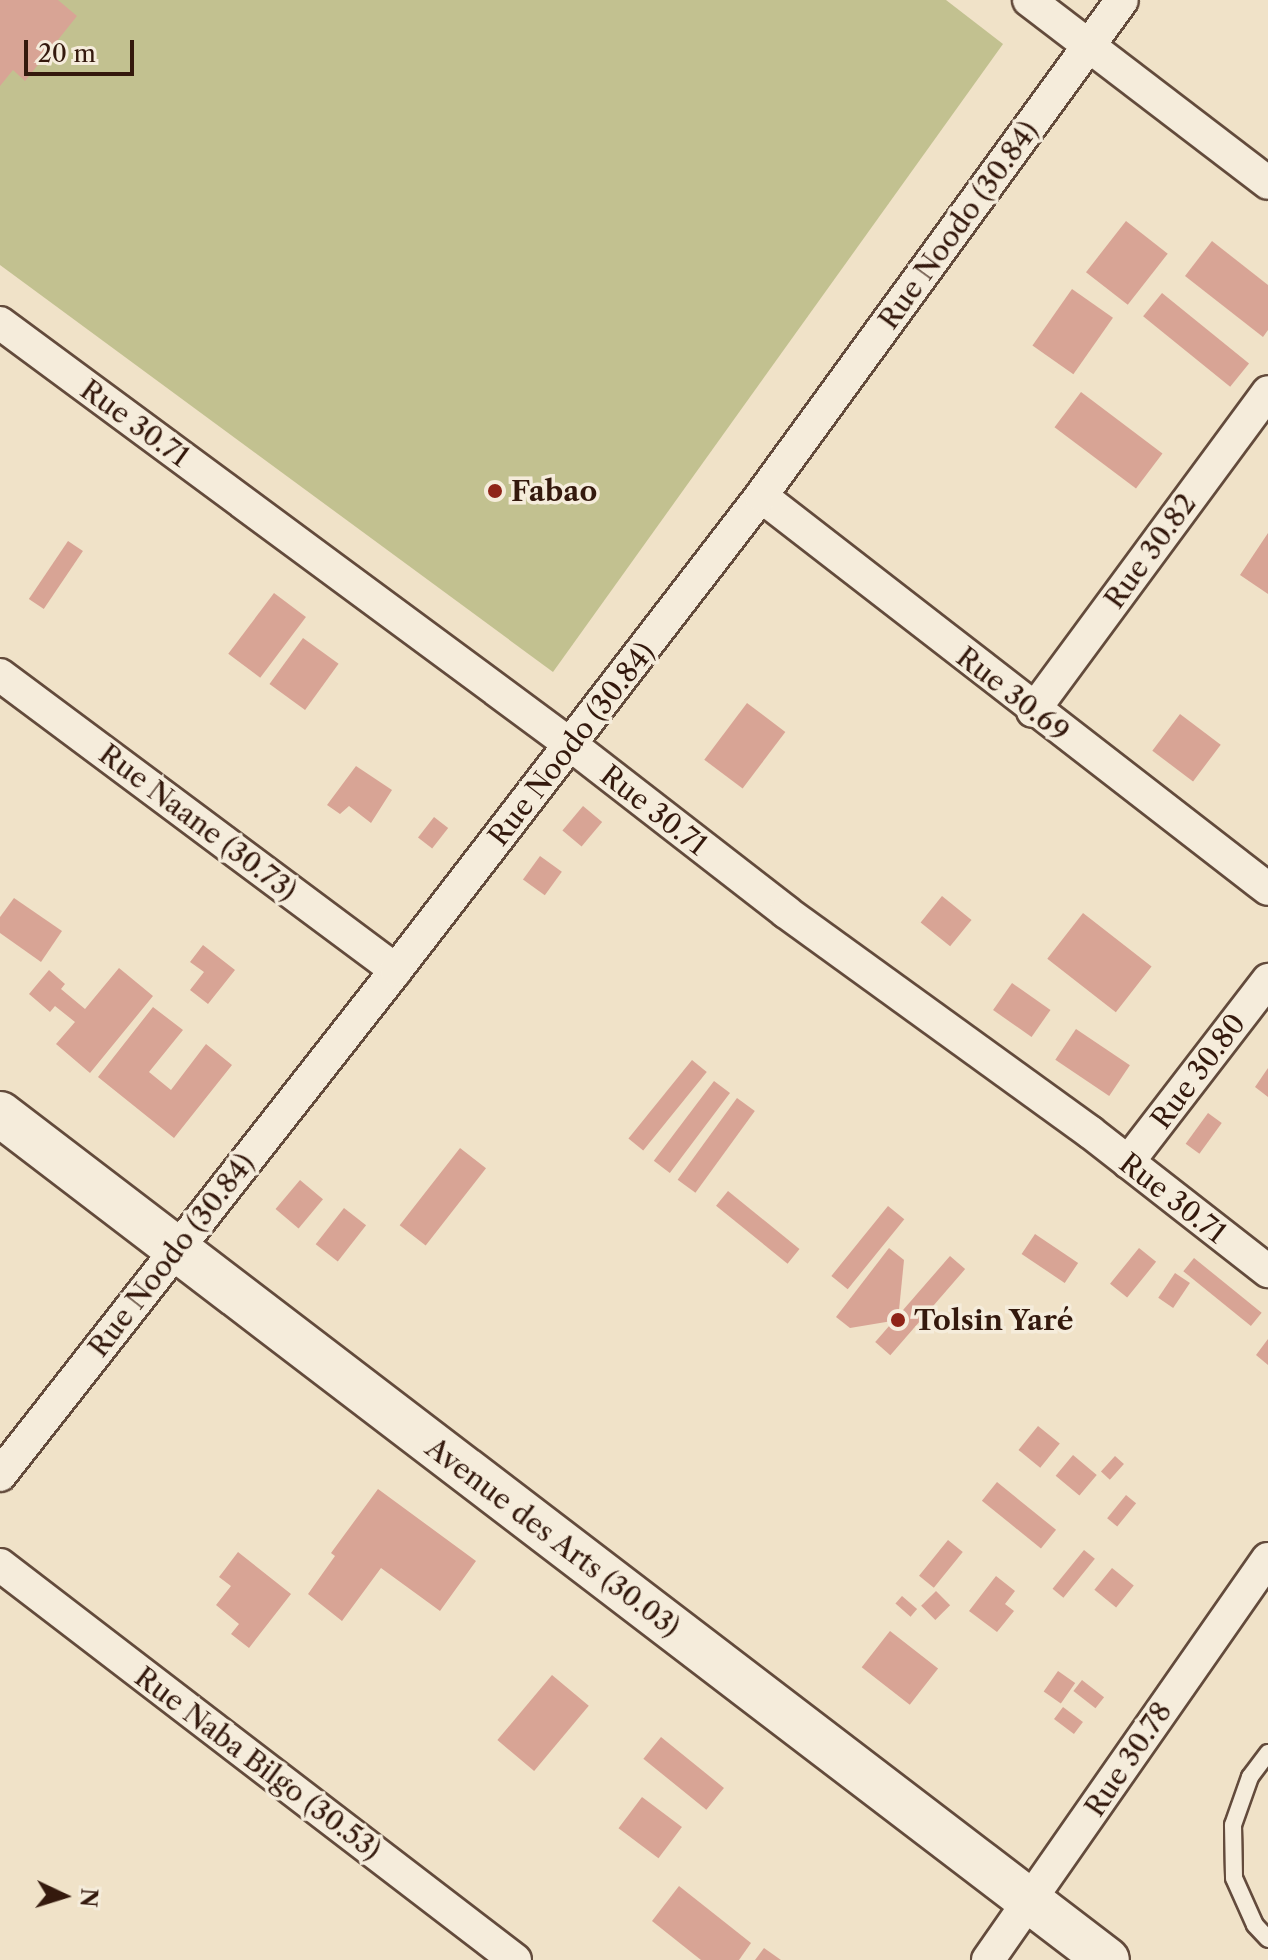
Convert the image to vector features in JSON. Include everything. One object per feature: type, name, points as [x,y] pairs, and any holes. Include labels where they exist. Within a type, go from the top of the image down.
[{"type":"street","points":[[1029,0],[1268,183]]},
{"type":"street","name":"Rue Noodo (30.84)","points":[[0,1475],[571,745],[761,496],[1122,0]]},
{"type":"street","name":"Rue 30.71","points":[[0,323],[571,745],[786,912],[966,1040],[1268,1271]]},
{"type":"street","name":"Rue 30.82","points":[[1033,711],[1268,392]]},
{"type":"street","name":"Rue 30.69","points":[[761,496],[1033,711],[1268,889]]},
{"type":"street","name":"Rue Naane (30.73)","points":[[0,675],[396,970]]},
{"type":"street","name":"Rue 30.80","points":[[1128,1162],[1268,980]]},
{"type":"street","name":"Avenue des Arts (30.03)","points":[[0,1114],[177,1246],[796,1725],[1107,1960]]},
{"type":"street","name":"Rue 30.78","points":[[988,1960],[1268,1559]]},
{"type":"street","name":"Rue Naba Bilgo (30.53)","points":[[0,1565],[515,1960]]},
{"type":"lane","points":[[1268,1753],[1250,1777],[1233,1825],[1234,1878],[1255,1925],[1268,1939]]},
{"type":"shaded area","name":"Fabao","points":[[0,0],[946,0],[1003,44],[553,672],[0,265]]},
{"type":"building","points":[[0,0],[58,0],[77,16],[25,81],[13,70],[0,86]]},
{"type":"building","points":[[1126,221],[1168,254],[1128,305],[1086,272]]},
{"type":"building","points":[[1212,241],[1268,285],[1268,330],[1263,337],[1185,276]]},
{"type":"building","points":[[1072,289],[1113,318],[1073,374],[1032,346]]},
{"type":"building","points":[[1162,293],[1249,363],[1230,387],[1143,316]]},
{"type":"building","points":[[1081,392],[1162,453],[1136,489],[1055,427]]},
{"type":"building","points":[[1268,533],[1268,594],[1240,575]]},
{"type":"building","points":[[68,541],[83,551],[44,609],[29,599]]},
{"type":"building","points":[[274,593],[306,617],[260,678],[228,654]]},
{"type":"building","points":[[303,638],[339,664],[305,710],[269,684]]},
{"type":"building","points":[[747,703],[785,732],[743,789],[704,760]]},
{"type":"building","points":[[1180,714],[1221,745],[1193,781],[1152,751]]},
{"type":"building","points":[[356,766],[392,790],[371,823],[349,806],[340,814],[327,805]]},
{"type":"building","points":[[583,806],[602,822],[582,847],[562,831]]},
{"type":"building","points":[[434,817],[448,828],[432,849],[418,837]]},
{"type":"building","points":[[540,856],[562,872],[545,895],[523,879]]},
{"type":"building","points":[[942,896],[972,920],[950,946],[921,922]]},
{"type":"building","points":[[14,898],[62,931],[41,962],[0,933],[0,917]]},
{"type":"building","points":[[1083,913],[1152,967],[1116,1012],[1047,959]]},
{"type":"building","points":[[203,945],[235,970],[208,1004],[190,990],[204,972],[190,962]]},
{"type":"building","points":[[119,968],[153,996],[90,1073],[56,1044],[75,1022],[55,1006],[50,1012],[29,994],[49,970],[65,984],[61,989],[85,1009]]},
{"type":"building","points":[[1012,983],[1051,1010],[1032,1037],[993,1010]]},
{"type":"building","points":[[153,1007],[183,1030],[149,1072],[171,1090],[206,1044],[232,1065],[174,1138],[98,1077]]},
{"type":"building","points":[[1076,1029],[1130,1065],[1109,1096],[1055,1060]]},
{"type":"building","points":[[692,1060],[707,1072],[643,1150],[628,1138]]},
{"type":"building","points":[[1268,1068],[1268,1097],[1255,1087]]},
{"type":"building","points":[[714,1081],[730,1093],[670,1173],[654,1161]]},
{"type":"building","points":[[737,1098],[755,1111],[695,1193],[678,1180]]},
{"type":"building","points":[[1208,1113],[1222,1123],[1199,1154],[1186,1144]]},
{"type":"building","points":[[460,1148],[486,1168],[426,1246],[400,1225]]},
{"type":"building","points":[[300,1180],[323,1199],[299,1228],[276,1209]]},
{"type":"building","points":[[728,1191],[799,1249],[788,1264],[716,1206]]},
{"type":"building","points":[[888,1206],[904,1219],[848,1289],[831,1276]]},
{"type":"building","points":[[344,1208],[366,1225],[338,1261],[316,1244]]},
{"type":"building","points":[[1035,1234],[1078,1263],[1065,1283],[1022,1254]]},
{"type":"building","points":[[889,1248],[904,1260],[898,1320],[850,1328],[836,1317]]},
{"type":"building","points":[[1139,1248],[1156,1262],[1127,1298],[1110,1284]]},
{"type":"building","points":[[950,1256],[965,1269],[890,1355],[875,1342]]},
{"type":"building","points":[[1194,1258],[1262,1313],[1251,1326],[1183,1271]]},
{"type":"building","points":[[1175,1273],[1190,1283],[1173,1308],[1158,1298]]},
{"type":"building","points":[[1268,1339],[1268,1365],[1256,1355]]},
{"type":"building","points":[[1038,1426],[1060,1444],[1040,1468],[1018,1450]]},
{"type":"building","points":[[1073,1455],[1097,1475],[1079,1496],[1056,1476]]},
{"type":"building","points":[[1115,1456],[1124,1464],[1110,1480],[1101,1472]]},
{"type":"building","points":[[997,1482],[1056,1530],[1041,1548],[982,1501]]},
{"type":"building","points":[[378,1489],[476,1561],[440,1611],[381,1568],[342,1621],[308,1594],[335,1556],[331,1553]]},
{"type":"building","points":[[1126,1495],[1136,1503],[1117,1526],[1107,1518]]},
{"type":"building","points":[[948,1540],[963,1552],[934,1588],[919,1576]]},
{"type":"building","points":[[1084,1550],[1095,1559],[1063,1598],[1053,1589]]},
{"type":"building","points":[[238,1552],[291,1594],[249,1648],[231,1634],[239,1624],[216,1605],[231,1586],[219,1577]]},
{"type":"building","points":[[1112,1568],[1134,1586],[1116,1607],[1094,1590]]},
{"type":"building","points":[[996,1576],[1015,1591],[1005,1604],[1014,1611],[997,1632],[969,1611]]},
{"type":"building","points":[[936,1591],[950,1605],[935,1620],[921,1606]]},
{"type":"building","points":[[902,1596],[917,1609],[911,1617],[895,1604]]},
{"type":"building","points":[[890,1631],[938,1669],[910,1705],[862,1667]]},
{"type":"building","points":[[1058,1671],[1075,1683],[1061,1704],[1044,1691]]},
{"type":"building","points":[[552,1675],[589,1706],[534,1771],[497,1740]]},
{"type":"building","points":[[1082,1680],[1104,1697],[1095,1708],[1073,1691]]},
{"type":"building","points":[[1063,1707],[1083,1722],[1074,1734],[1054,1719]]},
{"type":"building","points":[[661,1737],[724,1788],[706,1810],[643,1759]]},
{"type":"building","points":[[642,1797],[682,1827],[658,1858],[619,1828]]},
{"type":"building","points":[[679,1886],[751,1943],[739,1960],[701,1960],[652,1921]]},
{"type":"building","points":[[764,1948],[781,1960],[755,1960]]},
{"type":"place","name":"Fabao","points":[[495,491]]},
{"type":"place","name":"Tolsin Yaré","points":[[898,1320]]}]
